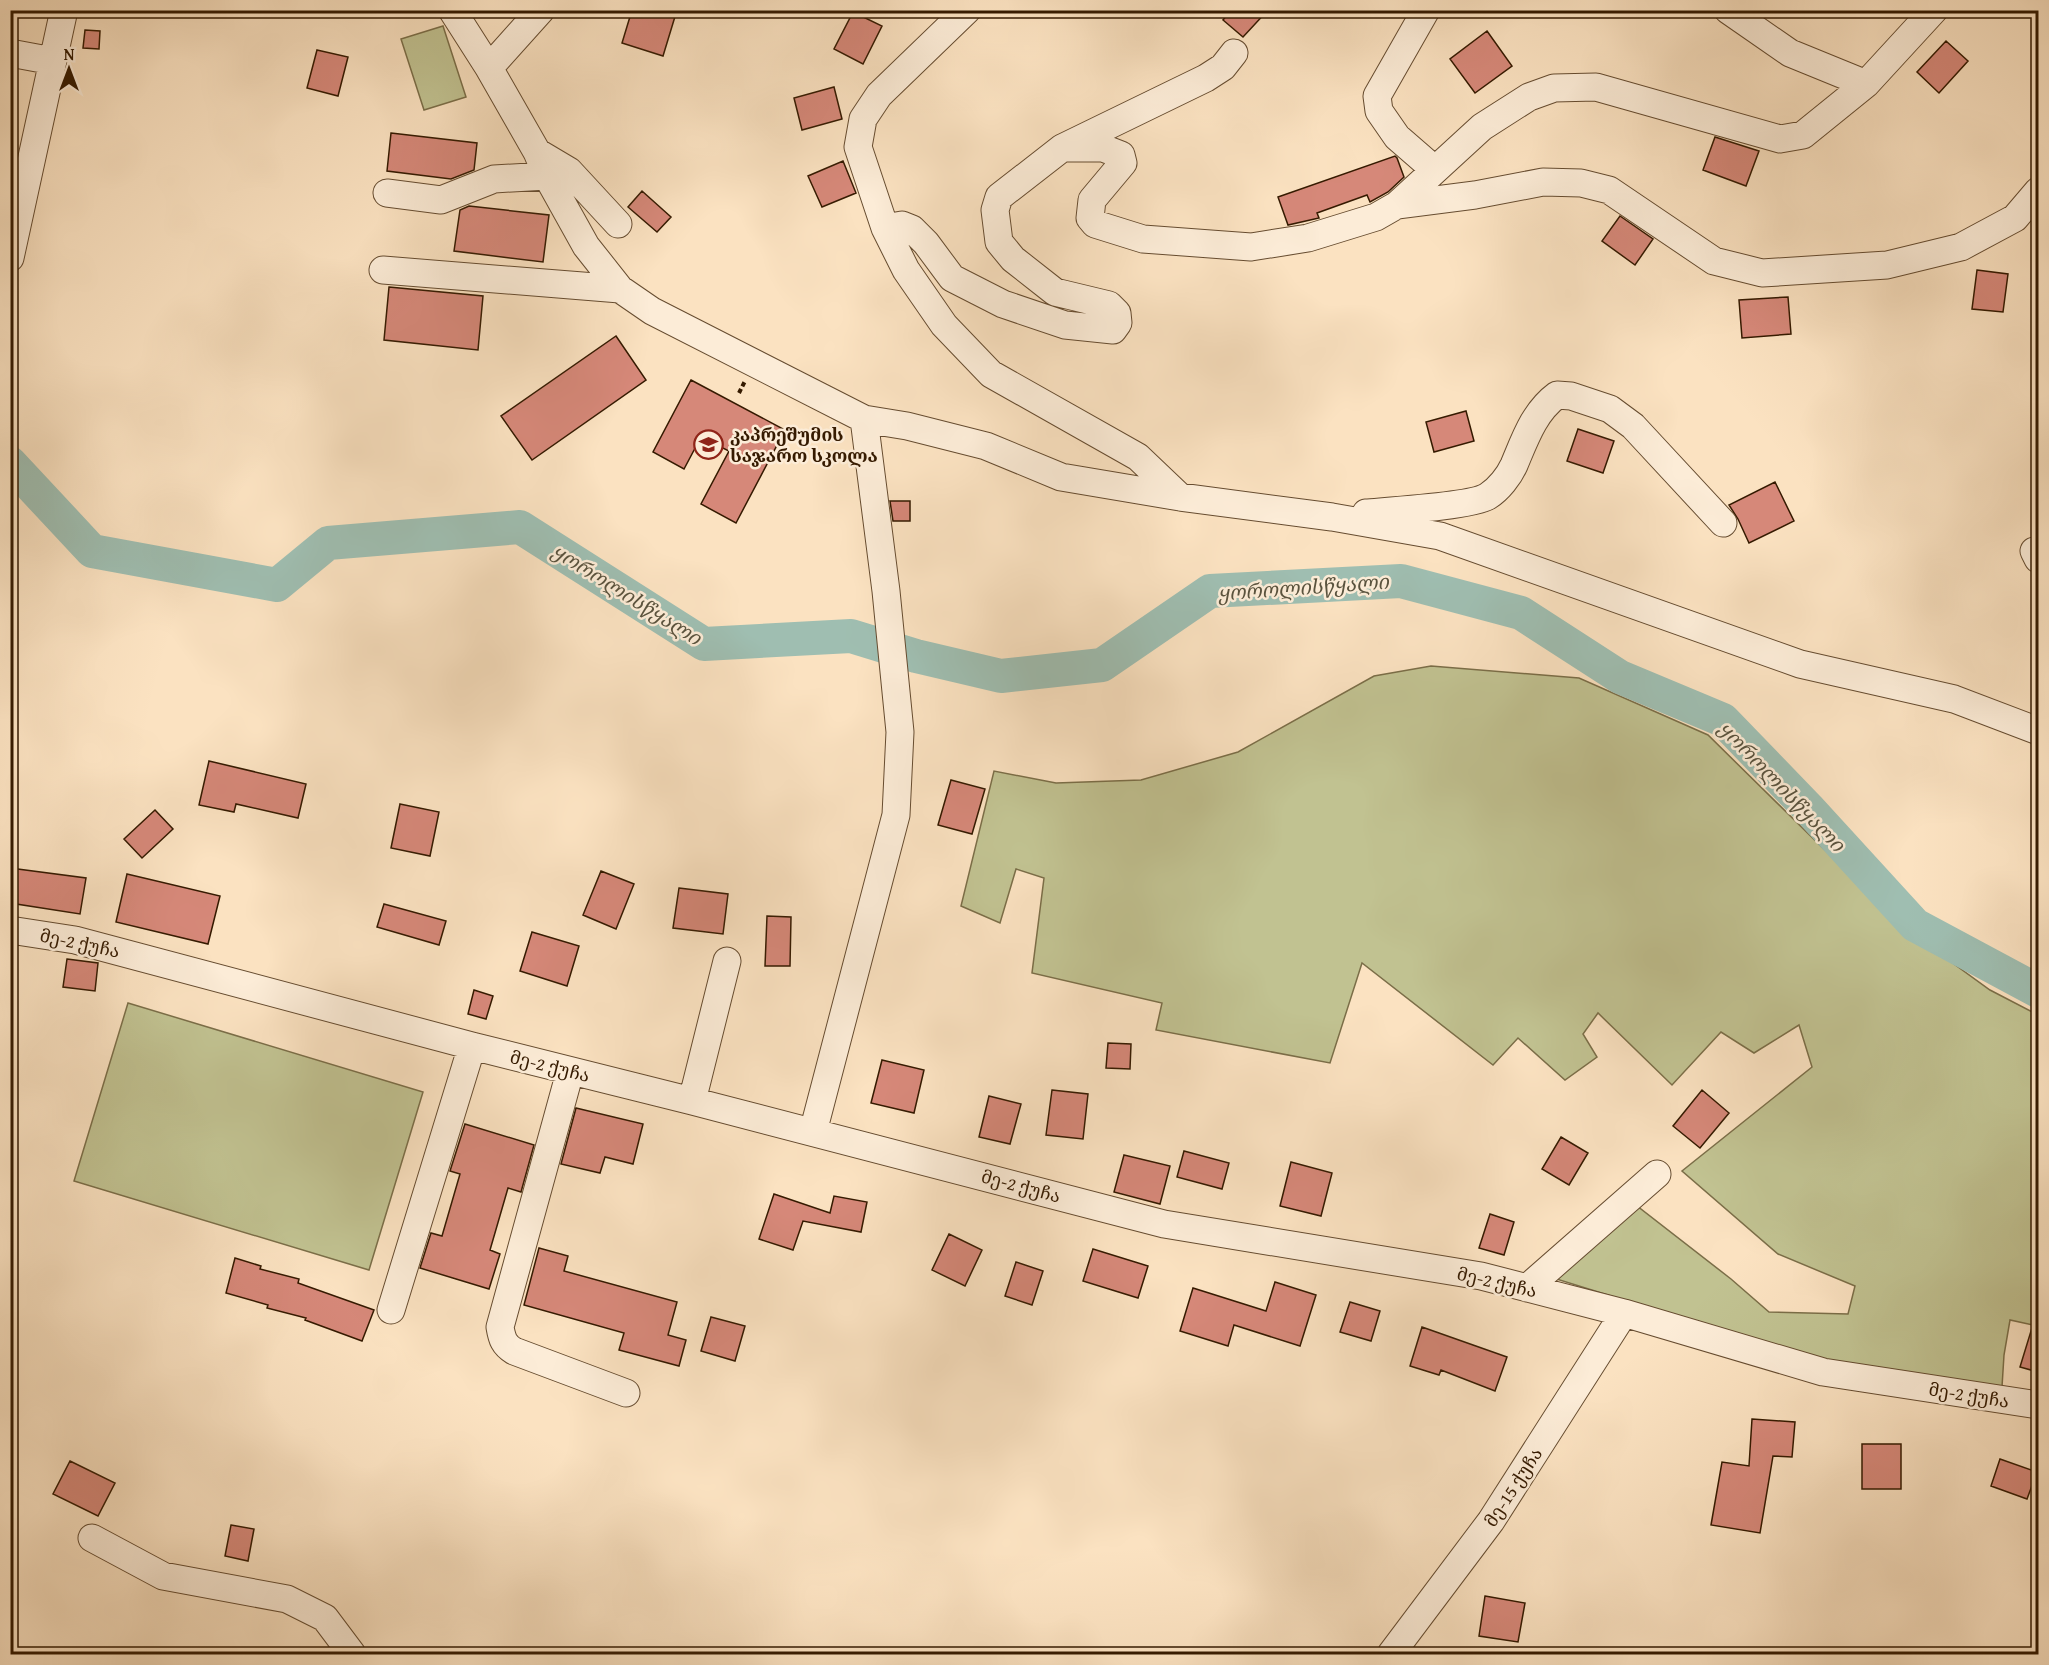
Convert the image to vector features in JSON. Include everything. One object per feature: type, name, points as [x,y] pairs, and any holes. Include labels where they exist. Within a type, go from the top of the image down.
[{"type":"street","points":[[12,248],[64,10]]},
{"type":"street","points":[[452,10],[489,68],[586,246],[620,288],[652,311],[864,419],[907,426],[986,446],[1061,477],[1180,497],[1332,517],[1440,536],[1800,664],[1954,699],[2038,731]]},
{"type":"street","points":[[489,68],[541,10]]},
{"type":"street","points":[[967,10],[879,95],[863,119],[858,147],[885,228],[906,270],[944,325],[991,374],[1138,457],[1180,497]]},
{"type":"street","points":[[1426,10],[1377,96],[1379,111],[1397,137],[1435,170]]},
{"type":"street","points":[[1728,10],[1790,52],[1866,84]]},
{"type":"street","points":[[1062,148],[1103,148],[1121,155],[1123,163],[1092,200],[1090,218],[1095,224],[1143,239],[1251,247],[1308,238],[1376,217],[1397,205],[1482,127],[1529,97],[1554,88],[1596,87],[1780,139],[1803,135],[1866,84],[1934,10]]},
{"type":"street","points":[[10,53],[53,61]]},
{"type":"street","points":[[885,228],[902,225],[912,229],[926,243],[952,278],[1003,304],[1065,326],[1113,330],[1118,323],[1117,313],[1109,305],[1055,292],[1013,260],[999,242],[995,210],[999,197],[1062,148],[1206,78],[1223,67],[1234,53]]},
{"type":"street","points":[[387,193],[441,200],[542,164],[568,171],[618,224]]},
{"type":"street","points":[[1397,205],[1475,195],[1543,182],[1581,183],[1609,190],[1714,261],[1762,273],[1887,265],[1961,247],[2015,218],[2038,191]]},
{"type":"street","points":[[383,270],[620,288]]},
{"type":"street","points":[[1332,517],[1486,498],[1499,487],[1512,468],[1527,432],[1546,403],[1557,395],[1571,396],[1610,409],[1633,426],[1723,523]]},
{"type":"street","points":[[813,1131],[896,815],[900,732],[886,591],[864,419]]},
{"type":"street","name":"მე-2 ქუჩა","points":[[10,930],[75,940],[570,1072],[813,1131],[1164,1224],[1481,1276],[1624,1313],[1823,1372],[2038,1405]]},
{"type":"street","points":[[692,1101],[727,962]]},
{"type":"street","points":[[391,1310],[472,1046]]},
{"type":"street","points":[[570,1072],[500,1328],[502,1340],[514,1351],[626,1393]]},
{"type":"street","points":[[1527,1288],[1657,1174]]},
{"type":"street","name":"მე-15 ქუჩა","points":[[1391,1654],[1491,1521],[1624,1313]]},
{"type":"street","points":[[92,1538],[164,1576],[287,1599],[325,1618],[352,1654]]},
{"type":"green space","points":[[443,26],[466,97],[424,110],[401,39]]},
{"type":"green space","points":[[1431,666],[1579,678],[1708,735],[1903,927],[1990,990],[2038,1015],[2038,1326],[2010,1320],[2004,1355],[2002,1387],[1817,1360],[1550,1277],[1637,1206],[1731,1279],[1769,1312],[1848,1314],[1855,1286],[1778,1254],[1682,1171],[1812,1067],[1799,1025],[1754,1053],[1721,1032],[1672,1085],[1598,1013],[1583,1034],[1597,1057],[1565,1080],[1518,1038],[1493,1065],[1362,963],[1330,1063],[1156,1030],[1162,1003],[1032,973],[1044,878],[1016,869],[1000,923],[961,906],[994,771],[1056,783],[1141,780],[1238,752],[1374,676]]},
{"type":"green space","points":[[128,1003],[423,1092],[369,1270],[74,1181]]},
{"type":"building","points":[[632,10],[677,10],[663,56],[622,43]]},
{"type":"building","points":[[1231,10],[1268,10],[1243,37],[1223,20]]},
{"type":"building","points":[[853,12],[882,26],[863,64],[834,49]]},
{"type":"building","points":[[85,30],[100,31],[99,49],[83,48]]},
{"type":"building","points":[[1487,31],[1512,66],[1475,93],[1450,59]]},
{"type":"building","points":[[1946,41],[1968,61],[1939,93],[1917,72]]},
{"type":"building","points":[[317,50],[348,57],[338,96],[307,88]]},
{"type":"building","points":[[834,87],[842,119],[802,130],[794,98]]},
{"type":"building","points":[[391,133],[477,143],[474,170],[451,179],[387,171]]},
{"type":"building","points":[[1715,137],[1759,151],[1746,186],[1703,170]]},
{"type":"building","points":[[1395,156],[1404,177],[1388,192],[1370,202],[1367,195],[1317,213],[1319,218],[1288,225],[1278,197]]},
{"type":"building","points":[[843,161],[856,193],[822,207],[808,176]]},
{"type":"building","points":[[642,191],[671,217],[657,232],[628,207]]},
{"type":"building","points":[[469,206],[549,215],[543,262],[454,251],[460,210]]},
{"type":"building","points":[[1620,216],[1653,239],[1635,265],[1602,241]]},
{"type":"building","points":[[1977,270],[2008,274],[2003,312],[1972,309]]},
{"type":"building","points":[[389,287],[483,296],[478,350],[384,340]]},
{"type":"building","points":[[1788,297],[1791,334],[1742,338],[1739,300]]},
{"type":"building","points":[[616,336],[646,380],[532,460],[501,416]]},
{"type":"building","points":[[691,380],[785,430],[736,523],[701,504],[729,451],[701,437],[684,469],[653,452]]},
{"type":"building","points":[[1466,411],[1474,441],[1434,452],[1426,422]]},
{"type":"building","points":[[1578,429],[1614,441],[1603,473],[1567,461]]},
{"type":"building","points":[[1775,482],[1794,521],[1749,543],[1729,505]]},
{"type":"building","points":[[890,501],[910,501],[910,521],[893,521]]},
{"type":"building","points":[[209,761],[306,784],[298,818],[236,804],[234,812],[199,805]]},
{"type":"building","points":[[951,780],[985,789],[972,834],[938,825]]},
{"type":"building","points":[[400,804],[439,812],[430,856],[391,848]]},
{"type":"building","points":[[155,810],[173,829],[142,858],[124,839]]},
{"type":"building","points":[[10,868],[86,878],[80,914],[10,903]]},
{"type":"building","points":[[601,871],[634,884],[616,929],[583,915]]},
{"type":"building","points":[[127,874],[220,896],[208,944],[116,922]]},
{"type":"building","points":[[679,888],[728,894],[723,934],[673,928]]},
{"type":"building","points":[[384,904],[446,921],[439,945],[377,927]]},
{"type":"building","points":[[767,916],[791,917],[790,966],[765,966]]},
{"type":"building","points":[[532,932],[579,946],[567,986],[520,971]]},
{"type":"building","points":[[67,959],[98,963],[95,991],[63,987]]},
{"type":"building","points":[[474,990],[493,996],[486,1019],[468,1014]]},
{"type":"building","points":[[1108,1043],[1131,1044],[1130,1069],[1106,1068]]},
{"type":"building","points":[[882,1060],[924,1070],[914,1113],[871,1103]]},
{"type":"building","points":[[1052,1090],[1088,1094],[1083,1139],[1046,1135]]},
{"type":"building","points":[[1702,1090],[1729,1113],[1700,1148],[1673,1126]]},
{"type":"building","points":[[989,1096],[1021,1104],[1010,1144],[979,1137]]},
{"type":"building","points":[[576,1108],[643,1124],[633,1164],[605,1157],[600,1173],[561,1164]]},
{"type":"building","points":[[465,1124],[534,1145],[521,1192],[508,1188],[490,1250],[500,1254],[489,1289],[420,1268],[431,1233],[442,1236],[460,1174],[450,1171]]},
{"type":"building","points":[[1561,1137],[1588,1153],[1569,1185],[1542,1169]]},
{"type":"building","points":[[1184,1151],[1229,1163],[1222,1189],[1177,1177]]},
{"type":"building","points":[[1124,1155],[1170,1166],[1160,1204],[1114,1192]]},
{"type":"building","points":[[1291,1162],[1332,1173],[1321,1216],[1280,1206]]},
{"type":"building","points":[[774,1194],[830,1213],[834,1196],[867,1202],[861,1232],[803,1221],[793,1250],[759,1239]]},
{"type":"building","points":[[1490,1214],[1514,1222],[1504,1255],[1479,1248]]},
{"type":"building","points":[[949,1234],[982,1250],[965,1286],[932,1270]]},
{"type":"building","points":[[539,1248],[568,1256],[564,1271],[677,1302],[668,1335],[686,1340],[679,1366],[619,1350],[624,1333],[524,1305]]},
{"type":"building","points":[[1093,1249],[1148,1266],[1138,1298],[1083,1281]]},
{"type":"building","points":[[235,1258],[261,1266],[260,1269],[299,1279],[298,1283],[374,1310],[362,1341],[305,1320],[306,1318],[267,1308],[268,1305],[226,1293]]},
{"type":"building","points":[[1016,1262],[1043,1271],[1032,1305],[1005,1296]]},
{"type":"building","points":[[1275,1282],[1316,1295],[1300,1346],[1234,1325],[1228,1346],[1180,1331],[1193,1288],[1266,1311]]},
{"type":"building","points":[[1350,1302],[1380,1311],[1371,1341],[1340,1332]]},
{"type":"building","points":[[711,1317],[745,1326],[735,1361],[701,1351]]},
{"type":"building","points":[[2035,1318],[2038,1319],[2038,1372],[2020,1367]]},
{"type":"building","points":[[1422,1327],[1507,1357],[1495,1391],[1441,1370],[1439,1375],[1410,1366]]},
{"type":"building","points":[[1752,1419],[1795,1422],[1792,1457],[1773,1456],[1760,1533],[1711,1525],[1722,1462],[1749,1466]]},
{"type":"building","points":[[1862,1444],[1901,1444],[1901,1489],[1862,1489]]},
{"type":"building","points":[[2000,1459],[2037,1472],[2027,1499],[1991,1486]]},
{"type":"building","points":[[70,1461],[115,1483],[98,1516],[53,1494]]},
{"type":"building","points":[[231,1525],[254,1529],[248,1561],[225,1556]]},
{"type":"building","points":[[1485,1596],[1525,1603],[1518,1642],[1479,1636]]},
{"type":"waterway","name":"ყოროლისწყალი","points":[[10,463],[92,551],[277,585],[328,543],[520,527],[704,644],[851,636],[916,656],[1001,676],[1102,665],[1210,591],[1401,581],[1521,613],[1620,677],[1723,720],[1808,808],[1915,925],[2038,991]]},
{"type":"place","name":"კაპრეშუმის საჯარო სკოლა","points":[[709,444]]}]
